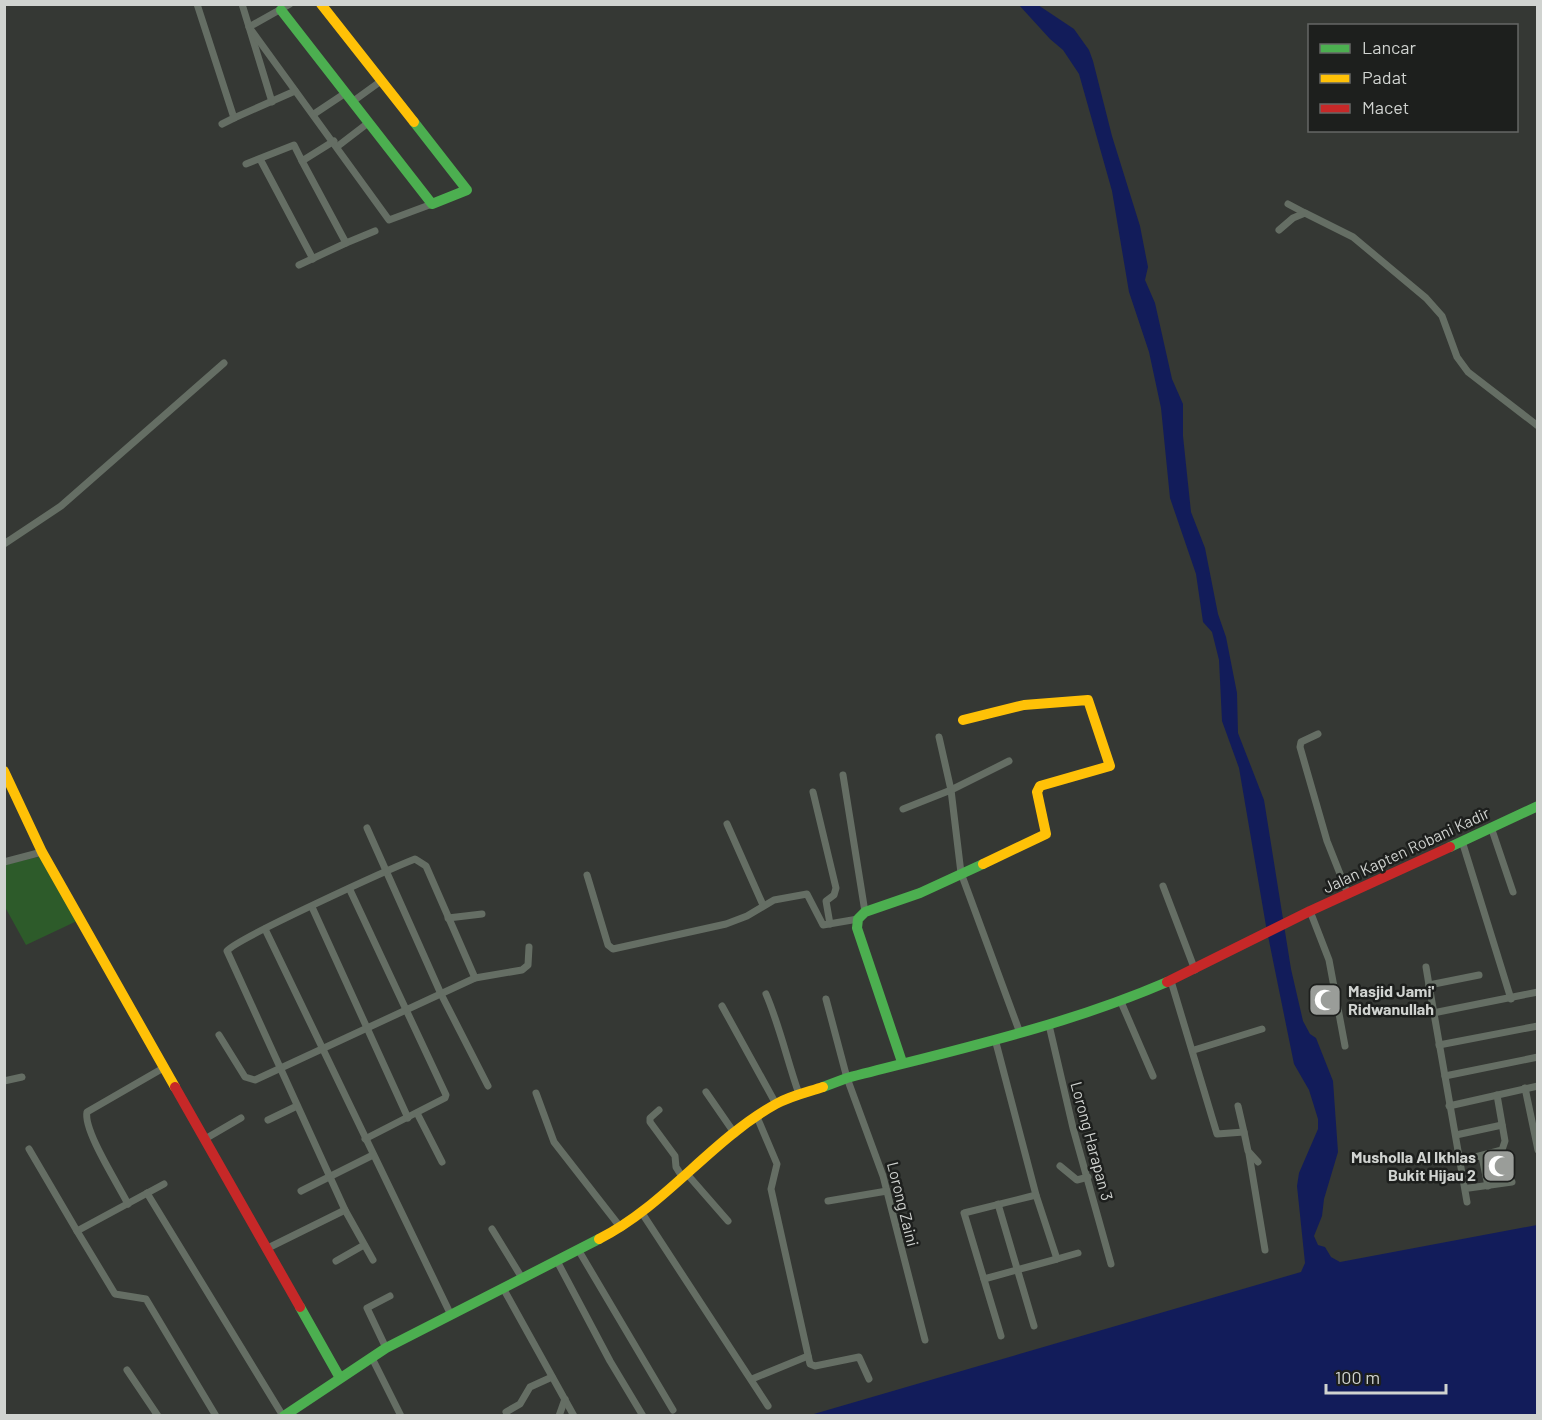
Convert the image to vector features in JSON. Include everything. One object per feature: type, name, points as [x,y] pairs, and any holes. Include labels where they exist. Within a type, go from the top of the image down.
[{"type":"street","points":[[197,4],[234,118]]},
{"type":"street","points":[[242,4],[272,102]]},
{"type":"street","points":[[249,27],[389,220],[467,190],[321,4]]},
{"type":"street","points":[[249,27],[288,6],[348,98],[432,204]]},
{"type":"street","points":[[314,114],[381,81]]},
{"type":"street","points":[[222,124],[295,91]]},
{"type":"street","points":[[302,161],[336,144],[368,123]]},
{"type":"street","points":[[246,164],[294,145],[346,243]]},
{"type":"street","points":[[260,159],[313,259]]},
{"type":"street","points":[[1288,204],[1353,237],[1426,298],[1442,316],[1457,357],[1468,372],[1538,426]]},
{"type":"street","points":[[1279,230],[1293,218],[1305,213]]},
{"type":"street","points":[[299,265],[375,231]]},
{"type":"street","points":[[4,544],[61,506],[224,363]]},
{"type":"street","points":[[587,875],[608,945],[613,949],[726,924],[747,916],[776,899],[808,894],[818,921],[823,925],[830,924],[861,916],[911,896],[1046,834],[1047,827],[1037,792],[1040,786],[1110,766],[1088,700],[1043,702],[963,720]]},
{"type":"street","points":[[1318,734],[1301,742],[1300,747],[1327,841],[1348,894]]},
{"type":"street","points":[[939,737],[951,790],[961,873],[1020,1033]]},
{"type":"street","points":[[903,809],[951,790],[1009,761]]},
{"type":"street","points":[[4,771],[42,852],[340,1378]]},
{"type":"street","points":[[843,775],[861,916],[858,928],[902,1062]]},
{"type":"street","points":[[813,792],[836,888],[834,895],[826,901],[830,924]]},
{"type":"street","name":"Jalan Kapten Robani Kadir","points":[[284,1416],[386,1348],[450,1313],[579,1251],[621,1228],[735,1134],[776,1104],[847,1078],[1049,1025],[1120,1002],[1195,970],[1310,911],[1538,806]]},
{"type":"street","points":[[727,824],[763,905]]},
{"type":"street","points":[[1491,827],[1513,892]]},
{"type":"street","points":[[367,828],[441,994],[488,1086]]},
{"type":"street","points":[[1462,841],[1511,999]]},
{"type":"street","points":[[4,862],[42,852]]},
{"type":"street","points":[[373,1260],[345,1210],[278,1069],[227,955],[228,948],[416,859],[422,862],[475,978]]},
{"type":"street","points":[[1162,886],[1195,970]]},
{"type":"street","points":[[350,890],[446,1095],[445,1098],[365,1139]]},
{"type":"street","points":[[312,907],[408,1118]]},
{"type":"street","points":[[1310,911],[1329,960],[1345,1046]]},
{"type":"street","points":[[448,918],[482,914]]},
{"type":"street","points":[[265,929],[450,1313]]},
{"type":"street","points":[[219,1035],[247,1078],[255,1080],[475,978],[522,970],[528,965],[529,947]]},
{"type":"street","points":[[1426,967],[1467,1202]]},
{"type":"street","points":[[1429,985],[1479,975]]},
{"type":"street","points":[[1171,981],[1194,1050],[1217,1134],[1244,1132]]},
{"type":"street","points":[[766,994],[781,1029],[785,1054],[799,1094]]},
{"type":"street","points":[[1434,1013],[1537,994]]},
{"type":"street","name":"Lorong Zaini","points":[[826,999],[847,1078],[887,1191],[924,1340]]},
{"type":"street","points":[[1120,1002],[1153,1076]]},
{"type":"street","points":[[722,1006],[776,1104]]},
{"type":"street","name":"Lorong Harapan 3","points":[[1049,1025],[1072,1128],[1088,1177],[1111,1264]]},
{"type":"street","points":[[1439,1045],[1538,1026]]},
{"type":"street","points":[[1194,1050],[1262,1029]]},
{"type":"street","points":[[995,1039],[1036,1195],[1057,1259]]},
{"type":"street","points":[[1445,1076],[1538,1057]]},
{"type":"street","points":[[128,1204],[90,1132],[86,1119],[87,1112],[165,1067]]},
{"type":"street","points":[[4,1081],[22,1077]]},
{"type":"street","points":[[1449,1106],[1538,1086]]},
{"type":"street","points":[[1525,1088],[1538,1150]]},
{"type":"street","points":[[706,1092],[735,1134]]},
{"type":"street","points":[[536,1093],[554,1142],[621,1228]]},
{"type":"street","points":[[1460,1161],[1502,1150],[1505,1145],[1497,1095]]},
{"type":"street","points":[[268,1120],[297,1106]]},
{"type":"street","points":[[1238,1106],[1265,1250]]},
{"type":"street","points":[[659,1110],[650,1122],[675,1156],[676,1167],[728,1221]]},
{"type":"street","points":[[417,1113],[442,1162]]},
{"type":"street","points":[[757,1117],[777,1164],[771,1189],[808,1356],[814,1366],[859,1357],[869,1379]]},
{"type":"street","points":[[205,1139],[241,1118]]},
{"type":"street","points":[[1456,1135],[1502,1125]]},
{"type":"street","points":[[29,1149],[115,1294],[146,1299],[216,1416]]},
{"type":"street","points":[[1248,1151],[1258,1162]]},
{"type":"street","points":[[301,1191],[373,1155]]},
{"type":"street","points":[[1482,1157],[1488,1186]]},
{"type":"street","points":[[1060,1166],[1077,1180],[1088,1177]]},
{"type":"street","points":[[1469,1188],[1512,1182]]},
{"type":"street","points":[[77,1231],[164,1184]]},
{"type":"street","points":[[828,1201],[887,1191]]},
{"type":"street","points":[[147,1193],[284,1416]]},
{"type":"street","points":[[1001,1336],[964,1213],[1036,1195]]},
{"type":"street","points":[[998,1204],[1034,1326]]},
{"type":"street","points":[[268,1248],[345,1210]]},
{"type":"street","points":[[642,1212],[768,1406]]},
{"type":"street","points":[[492,1229],[522,1278]]},
{"type":"street","points":[[336,1262],[364,1245]]},
{"type":"street","points":[[579,1251],[672,1410]]},
{"type":"street","points":[[984,1279],[1078,1253]]},
{"type":"street","points":[[557,1261],[610,1361],[643,1416]]},
{"type":"street","points":[[503,1288],[574,1416]]},
{"type":"street","points":[[386,1348],[367,1308],[390,1296]]},
{"type":"street","points":[[752,1379],[808,1356]]},
{"type":"street","points":[[372,1358],[401,1416]]},
{"type":"street","points":[[127,1370],[158,1416]]},
{"type":"street","points":[[506,1412],[520,1404],[530,1387],[552,1377]]},
{"type":"street","points":[[558,1416],[565,1400]]},
{"type":"green space","points":[[42,856],[79,920],[26,945],[5,907],[4,865]]},
{"type":"shaded area","points":[[1019,5],[1038,5],[1074,29],[1089,50],[1112,136],[1140,226],[1148,267],[1145,280],[1155,303],[1172,379],[1183,404],[1183,436],[1191,512],[1205,548],[1218,614],[1226,637],[1237,693],[1238,733],[1264,800],[1291,969],[1303,1021],[1310,1034],[1316,1038],[1333,1081],[1338,1152],[1324,1199],[1322,1216],[1314,1236],[1318,1245],[1325,1247],[1331,1257],[1340,1262],[1537,1225],[1537,1415],[807,1416],[1301,1272],[1305,1263],[1297,1186],[1299,1173],[1318,1129],[1318,1119],[1309,1090],[1294,1064],[1266,926],[1239,768],[1222,721],[1219,660],[1212,632],[1203,622],[1196,574],[1170,498],[1161,408],[1149,352],[1129,292],[1112,191],[1079,74],[1063,50]]},
{"type":"traffic: fast","points":[[281,10],[432,204],[467,190],[414,122]]},
{"type":"traffic: fast","points":[[1450,847],[1538,806]]},
{"type":"traffic: fast","points":[[902,1062],[857,928],[858,919],[865,912],[920,893],[983,864]]},
{"type":"traffic: fast","points":[[823,1087],[847,1078],[969,1047],[1089,1012],[1167,982]]},
{"type":"traffic: fast","points":[[284,1416],[386,1348],[599,1239]]},
{"type":"traffic: fast","points":[[300,1307],[340,1378]]},
{"type":"traffic: slow","points":[[321,4],[414,122]]},
{"type":"traffic: slow","points":[[963,720],[1024,705],[1088,700],[1110,766],[1040,786],[1037,792],[1046,834],[983,864]]},
{"type":"traffic: slow","points":[[4,771],[42,852],[175,1087]]},
{"type":"traffic: slow","points":[[599,1239],[645,1209],[752,1119],[781,1101],[823,1087]]},
{"type":"traffic: jam","points":[[1167,982],[1310,911],[1450,847]]},
{"type":"traffic: jam","points":[[175,1087],[300,1307]]},
{"type":"place","name":"Masjid Jami' Ridwanullah","points":[[1325,1000]]},
{"type":"place","name":"Musholla Al Ikhlas Bukit Hijau 2","points":[[1499,1166]]}]
